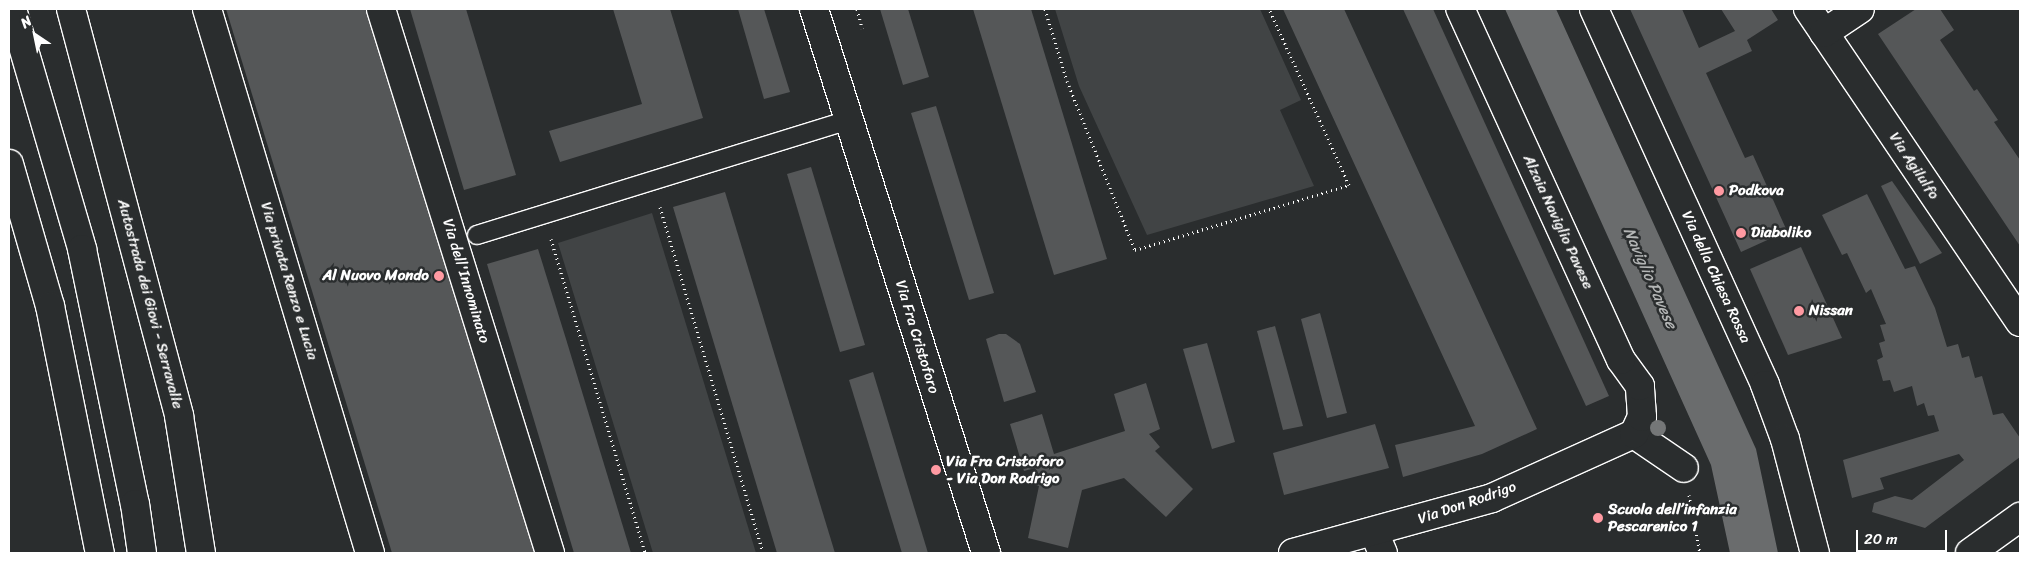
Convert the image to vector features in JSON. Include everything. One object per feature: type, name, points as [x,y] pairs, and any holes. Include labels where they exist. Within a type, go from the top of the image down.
[{"type":"main road","points":[[12,9],[82,249],[135,504],[142,553]]},
{"type":"main road","points":[[70,9],[85,58]]},
{"type":"main road","points":[[78,9],[85,58]]},
{"type":"main road","name":"Via privata Renzo e Lucia","points":[[207,9],[370,553]]},
{"type":"main road","name":"Via dell'Innominato","points":[[381,9],[550,553]]},
{"type":"main road","name":"Via Fra Cristoforo","points":[[814,9],[986,553]]},
{"type":"main road","name":"Alzaia Naviglio Pavese","points":[[1460,9],[1621,360],[1640,386],[1642,417],[1634,434]]},
{"type":"main road","name":"Via della Chiesa Rossa","points":[[1594,9],[1765,385],[1785,439],[1815,553]]},
{"type":"main road","name":"Via Agilulfo","points":[[1808,9],[2020,322]]},
{"type":"main road","points":[[1824,33],[1860,9]]},
{"type":"main road","name":"Autostrada dei Giovi - Serravalle","points":[[85,58],[179,416],[201,553]]},
{"type":"main road","points":[[9,164],[50,306],[100,553]]},
{"type":"main road","points":[[1634,434],[1684,468]]},
{"type":"main road","name":"Via Don Rodrigo","points":[[1293,553],[1378,543],[1492,498],[1634,434]]},
{"type":"main road","points":[[1970,553],[2020,517]]},
{"type":"lane","points":[[478,234],[849,120]]},
{"type":"path","points":[[857,9],[862,28]]},
{"type":"path","points":[[1045,9],[1067,81],[1135,250],[1349,186],[1269,9]]},
{"type":"path","points":[[660,207],[763,553]]},
{"type":"path","points":[[551,239],[645,553]]},
{"type":"path","points":[[1684,468],[1700,553]]},
{"type":"shaded area","points":[[1055,9],[1260,9],[1301,100],[1280,110],[1314,186],[1147,235],[1079,86]]},
{"type":"shaded area","points":[[652,213],[756,553],[653,553],[558,243]]},
{"type":"water","name":"Naviglio Pavese","points":[[1505,9],[1556,9],[1756,449],[1778,553],[1730,553],[1711,465]]},
{"type":"building","points":[[226,9],[370,9],[535,553],[392,553]]},
{"type":"building","points":[[410,9],[466,9],[516,175],[464,190]]},
{"type":"building","points":[[613,9],[670,9],[703,118],[560,162],[549,131],[642,104]]},
{"type":"building","points":[[738,9],[764,9],[790,92],[764,99]]},
{"type":"building","points":[[880,9],[908,9],[929,77],[903,85]]},
{"type":"building","points":[[973,9],[1031,9],[1107,259],[1054,275]]},
{"type":"building","points":[[1283,9],[1344,9],[1537,429],[1482,454],[1403,477],[1395,445],[1475,426]]},
{"type":"building","points":[[1403,9],[1433,9],[1609,396],[1586,406]]},
{"type":"building","points":[[1630,9],[1682,9],[1699,48],[1735,31],[1721,9],[1771,9],[1778,20],[1747,40],[1752,51],[1706,73],[1745,158],[1753,155],[1787,231],[1741,252]]},
{"type":"building","points":[[1916,9],[1940,9],[1954,30],[1940,40],[1974,91],[1977,89],[1998,120],[1994,122],[2020,160],[2020,246],[1878,34]]},
{"type":"building","points":[[936,106],[994,293],[969,300],[911,113]]},
{"type":"building","points":[[811,167],[865,345],[840,352],[787,174]]},
{"type":"building","points":[[1892,181],[1942,253],[1920,264],[1881,186]]},
{"type":"building","points":[[725,192],[835,553],[777,553],[673,207]]},
{"type":"building","points":[[1867,194],[1905,269],[1915,266],[1935,308],[1947,347],[1958,344],[1962,358],[1969,356],[1975,378],[1982,376],[1993,415],[2003,413],[2020,438],[2020,457],[1925,528],[1872,512],[1874,503],[1895,496],[1912,500],[1964,460],[1959,454],[1880,478],[1884,489],[1852,498],[1843,460],[1939,431],[1934,415],[1928,416],[1924,403],[1917,406],[1912,386],[1894,392],[1890,380],[1883,381],[1877,360],[1883,357],[1879,343],[1885,341],[1880,325],[1886,324],[1871,289],[1866,293],[1847,253],[1842,255],[1822,215]]},
{"type":"building","points":[[1801,247],[1842,338],[1788,355],[1750,269]]},
{"type":"building","points":[[538,249],[631,553],[574,553],[487,264]]},
{"type":"building","points":[[1320,313],[1347,413],[1327,418],[1301,319]]},
{"type":"building","points":[[1275,326],[1303,426],[1283,430],[1257,331]]},
{"type":"building","points":[[999,334],[1006,334],[1020,344],[1036,392],[1004,402],[986,339]]},
{"type":"building","points":[[1207,343],[1235,442],[1212,449],[1183,349]]},
{"type":"building","points":[[873,372],[928,553],[902,553],[849,380]]},
{"type":"building","points":[[1146,383],[1160,429],[1149,434],[1160,447],[1155,451],[1193,489],[1166,517],[1124,478],[1082,490],[1068,548],[1028,538],[1039,486],[1034,485],[1038,473],[1035,468],[1024,471],[1010,424],[1042,414],[1054,454],[1125,431],[1114,394]]},
{"type":"building","points":[[1375,424],[1389,468],[1284,495],[1273,453]]},
{"type":"place","name":"Podkova","points":[[1719,191]]},
{"type":"place","name":"Diaboliko","points":[[1741,233]]},
{"type":"place","name":"Al Nuovo Mondo","points":[[439,276]]},
{"type":"place","name":"Nissan","points":[[1799,311]]},
{"type":"place","name":"Via Fra Cristoforo - Via Don Rodrigo","points":[[936,470]]},
{"type":"place","name":"Scuola dell’infanzia Pescarenico 1","points":[[1598,518]]}]
